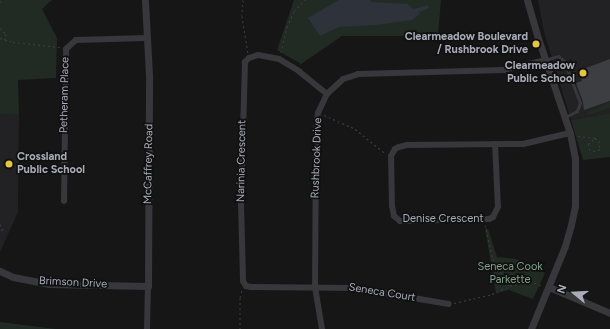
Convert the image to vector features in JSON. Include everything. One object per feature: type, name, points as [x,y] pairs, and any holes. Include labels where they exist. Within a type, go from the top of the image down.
[{"type":"street","name":"McCaffrey Road","points":[[145,0],[149,75],[147,329]]},
{"type":"street","points":[[527,0],[545,60],[570,133],[575,158],[575,206],[565,246],[546,286],[532,329]]},
{"type":"street","name":"Petheram Place","points":[[64,201],[65,57],[67,48],[76,40],[146,38]]},
{"type":"street","points":[[249,58],[258,55],[279,59],[299,71],[327,94]]},
{"type":"street","name":"Narinia Crescent","points":[[244,283],[242,278],[241,203],[243,80],[245,62],[249,58]]},
{"type":"street","name":"Rushbrook Drive","points":[[322,329],[315,287],[316,131],[318,113],[327,94],[343,79],[358,74],[504,70],[545,60]]},
{"type":"street","points":[[391,156],[395,149],[407,145],[533,142],[570,133]]},
{"type":"street","name":"Denise Crescent","points":[[391,156],[392,213],[397,219],[406,221],[483,219],[493,217],[498,207],[496,144]]},
{"type":"street","name":"Brimson Drive","points":[[0,271],[13,277],[49,284],[148,286]]},
{"type":"street","points":[[244,283],[246,286],[254,288],[315,287]]},
{"type":"street","points":[[546,286],[610,313]]},
{"type":"street","name":"Seneca Court","points":[[315,287],[354,288],[449,304]]},
{"type":"lane","points":[[545,60],[558,56],[564,61],[580,103],[577,111],[565,117]]},
{"type":"path","points":[[243,0],[243,26],[249,58]]},
{"type":"path","points":[[279,59],[287,27],[294,11],[305,0]]},
{"type":"path","points":[[0,28],[6,34],[4,41]]},
{"type":"path","points":[[0,38],[4,41],[67,48]]},
{"type":"path","points":[[318,113],[355,129],[381,151],[391,156]]},
{"type":"path","points":[[578,136],[595,138],[601,144],[600,149],[595,151],[590,150],[588,144],[595,138]]},
{"type":"path","points":[[483,219],[493,259],[500,272],[506,274],[508,278],[508,287]]},
{"type":"path","points":[[0,224],[3,229],[0,231]]},
{"type":"path","points":[[449,304],[492,294],[525,279],[546,286]]},
{"type":"path","points":[[240,329],[240,297],[244,283]]},
{"type":"shaded area","points":[[339,0],[370,0],[371,2],[408,4],[413,9],[428,5],[429,8],[419,12],[420,14],[412,20],[376,25],[339,27],[320,36],[308,18]]},
{"type":"shaded area","name":"Clearmeadow Public School","points":[[538,0],[610,0],[610,113],[571,120],[544,32]]},
{"type":"shaded area","name":"Crossland Public School","points":[[0,114],[19,115],[18,212],[0,252]]},
{"type":"green space","points":[[0,0],[52,0],[42,9],[57,38],[56,78],[18,80],[19,115],[0,114]]},
{"type":"green space","points":[[294,0],[441,0],[438,36],[342,36],[301,64],[277,50]]},
{"type":"green space","points":[[610,102],[610,108],[588,115],[587,112]]},
{"type":"green space","points":[[610,113],[610,157],[583,160],[571,120]]},
{"type":"green space","name":"Seneca Cook Parkette","points":[[485,228],[488,229],[497,257],[516,259],[545,273],[533,299],[509,290],[496,293]]},
{"type":"green space","points":[[0,322],[56,329],[0,329]]},
{"type":"building","points":[[610,59],[610,101],[584,110],[583,102],[576,83],[582,81],[578,71]]},
{"type":"place","name":"Clearmeadow Boulevard / Rushbrook Drive","points":[[536,44]]},
{"type":"place","name":"Clearmeadow Public School","points":[[583,73]]},
{"type":"place","name":"Crossland Public School","points":[[9,164]]}]
